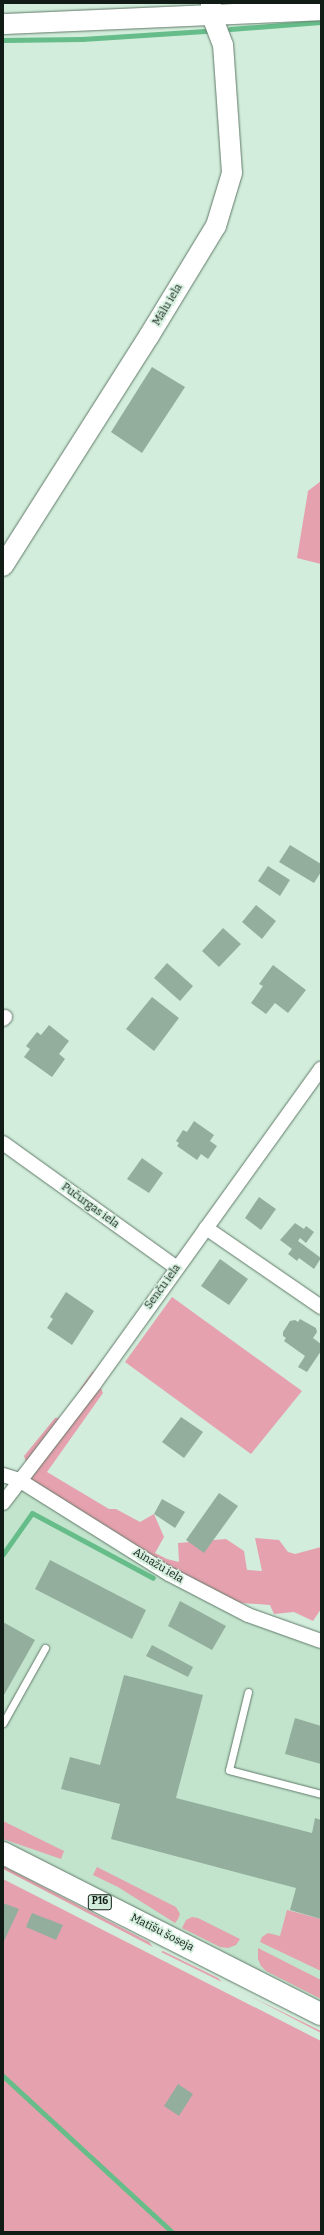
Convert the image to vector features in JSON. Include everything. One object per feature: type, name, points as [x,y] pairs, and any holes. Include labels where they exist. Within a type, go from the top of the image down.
[{"type":"main road","name":"Matīšu šoseja","points":[[3,1853],[321,2014]]},
{"type":"street","points":[[3,24],[211,9],[321,10]]},
{"type":"street","name":"Mālu iela","points":[[3,566],[149,336],[216,226],[232,173],[222,45],[211,9]]},
{"type":"street","name":"Senču iela","points":[[3,1503],[19,1480],[95,1383],[321,1069]]},
{"type":"street","name":"Pučurgas iela","points":[[3,1143],[177,1268]]},
{"type":"street","points":[[206,1228],[321,1307]]},
{"type":"street","name":"Ainažu iela","points":[[3,1475],[19,1480],[169,1574],[248,1615],[321,1641]]},
{"type":"lane","points":[[3,1723],[45,1648]]},
{"type":"lane","points":[[248,1692],[229,1770],[321,1794]]},
{"type":"shaded area","points":[[321,481],[321,564],[297,558],[308,491]]},
{"type":"shaded area","points":[[172,1297],[302,1391],[251,1454],[125,1362]]},
{"type":"shaded area","points":[[93,1371],[103,1393],[47,1472],[109,1509],[116,1509],[140,1522],[154,1514],[164,1537],[155,1553],[167,1559],[179,1562],[178,1543],[226,1539],[244,1551],[247,1570],[262,1571],[255,1538],[279,1540],[288,1552],[295,1554],[321,1547],[321,1609],[313,1621],[294,1612],[274,1614],[270,1605],[242,1603],[213,1593],[37,1495],[24,1456],[55,1418],[79,1416],[86,1404],[80,1389]]},
{"type":"shaded area","points":[[19,1480],[169,1574],[321,1641],[321,2014],[3,1853],[3,1503]]},
{"type":"shaded area","points":[[3,1821],[64,1851],[61,1859],[3,1839]]},
{"type":"shaded area","points":[[3,1866],[149,1942],[153,1947],[3,1869]]},
{"type":"shaded area","points":[[97,1867],[176,1907],[180,1914],[178,1919],[175,1923],[118,1887],[93,1875]]},
{"type":"shaded area","points":[[3,1879],[321,2041],[320,2232],[3,2232]]},
{"type":"shaded area","points":[[287,1910],[321,1919],[321,1971],[260,1942],[262,1937],[268,1933],[280,1936]]},
{"type":"shaded area","points":[[192,1917],[198,1918],[240,1939],[236,1945],[228,1948],[220,1947],[182,1928],[186,1920]]},
{"type":"shaded area","points":[[258,1948],[321,1980],[321,1999],[266,1971],[261,1966],[258,1959]]},
{"type":"shaded area","points":[[163,1951],[218,1978],[222,1982],[161,1952]]},
{"type":"shaded area","points":[[236,1989],[321,2031],[321,2033]]},
{"type":"building","points":[[152,367],[185,387],[142,453],[111,432]]},
{"type":"building","points":[[290,845],[321,864],[321,872],[314,883],[279,862]]},
{"type":"building","points":[[268,866],[290,880],[280,896],[258,881]]},
{"type":"building","points":[[256,905],[276,921],[262,939],[242,922]]},
{"type":"building","points":[[223,928],[241,944],[219,967],[202,951]]},
{"type":"building","points":[[167,963],[193,986],[180,1001],[154,978]]},
{"type":"building","points":[[273,965],[306,990],[288,1013],[275,1003],[266,1014],[251,1003],[263,986],[259,984]]},
{"type":"building","points":[[152,997],[179,1018],[154,1051],[126,1029]]},
{"type":"building","points":[[49,1025],[69,1041],[59,1054],[65,1059],[52,1077],[24,1057],[30,1049],[26,1046],[37,1032],[41,1035]]},
{"type":"building","points":[[194,1121],[214,1135],[210,1141],[217,1146],[208,1159],[201,1154],[197,1160],[177,1146],[179,1143],[176,1141],[183,1130],[187,1132]]},
{"type":"building","points":[[142,1158],[163,1173],[149,1193],[127,1179]]},
{"type":"building","points":[[259,1197],[276,1209],[261,1230],[245,1218]]},
{"type":"building","points":[[295,1223],[304,1229],[306,1226],[314,1232],[306,1243],[300,1238],[298,1241],[321,1258],[314,1269],[299,1258],[297,1261],[288,1254],[292,1249],[280,1240]]},
{"type":"building","points":[[220,1259],[248,1279],[229,1305],[201,1286]]},
{"type":"building","points":[[66,1292],[94,1311],[72,1345],[47,1328],[53,1319],[50,1317]]},
{"type":"building","points":[[300,1319],[316,1328],[317,1332],[313,1338],[321,1344],[321,1351],[307,1372],[298,1367],[305,1356],[284,1341],[286,1338],[283,1336],[283,1332],[290,1321],[295,1320],[298,1322]]},
{"type":"building","points":[[181,1417],[203,1432],[184,1458],[162,1442]]},
{"type":"building","points":[[219,1493],[238,1506],[204,1553],[186,1540]]},
{"type":"building","points":[[162,1499],[185,1512],[175,1528],[154,1514]]},
{"type":"building","points":[[50,1560],[146,1610],[132,1639],[35,1589]]},
{"type":"building","points":[[180,1601],[226,1626],[212,1650],[168,1626]]},
{"type":"building","points":[[3,1622],[35,1640],[4,1695],[3,1695]]},
{"type":"building","points":[[152,1645],[193,1667],[188,1677],[146,1656]]},
{"type":"building","points":[[124,1675],[203,1695],[176,1798],[312,1833],[315,1818],[321,1820],[321,1919],[290,1910],[296,1888],[111,1839],[120,1804],[61,1789],[70,1757],[100,1765]]},
{"type":"building","points":[[295,1718],[321,1726],[321,1764],[285,1754]]},
{"type":"building","points":[[3,1903],[19,1909],[3,1943]]},
{"type":"building","points":[[32,1913],[63,1925],[56,1940],[26,1927]]},
{"type":"building","points":[[178,2084],[193,2094],[179,2116],[164,2106]]},
{"type":"waterway","points":[[230,29],[321,22]]},
{"type":"waterway","points":[[3,40],[82,39],[205,31]]},
{"type":"waterway","points":[[3,1554],[32,1513],[153,1578]]},
{"type":"waterway","points":[[3,2076],[172,2232]]}]
